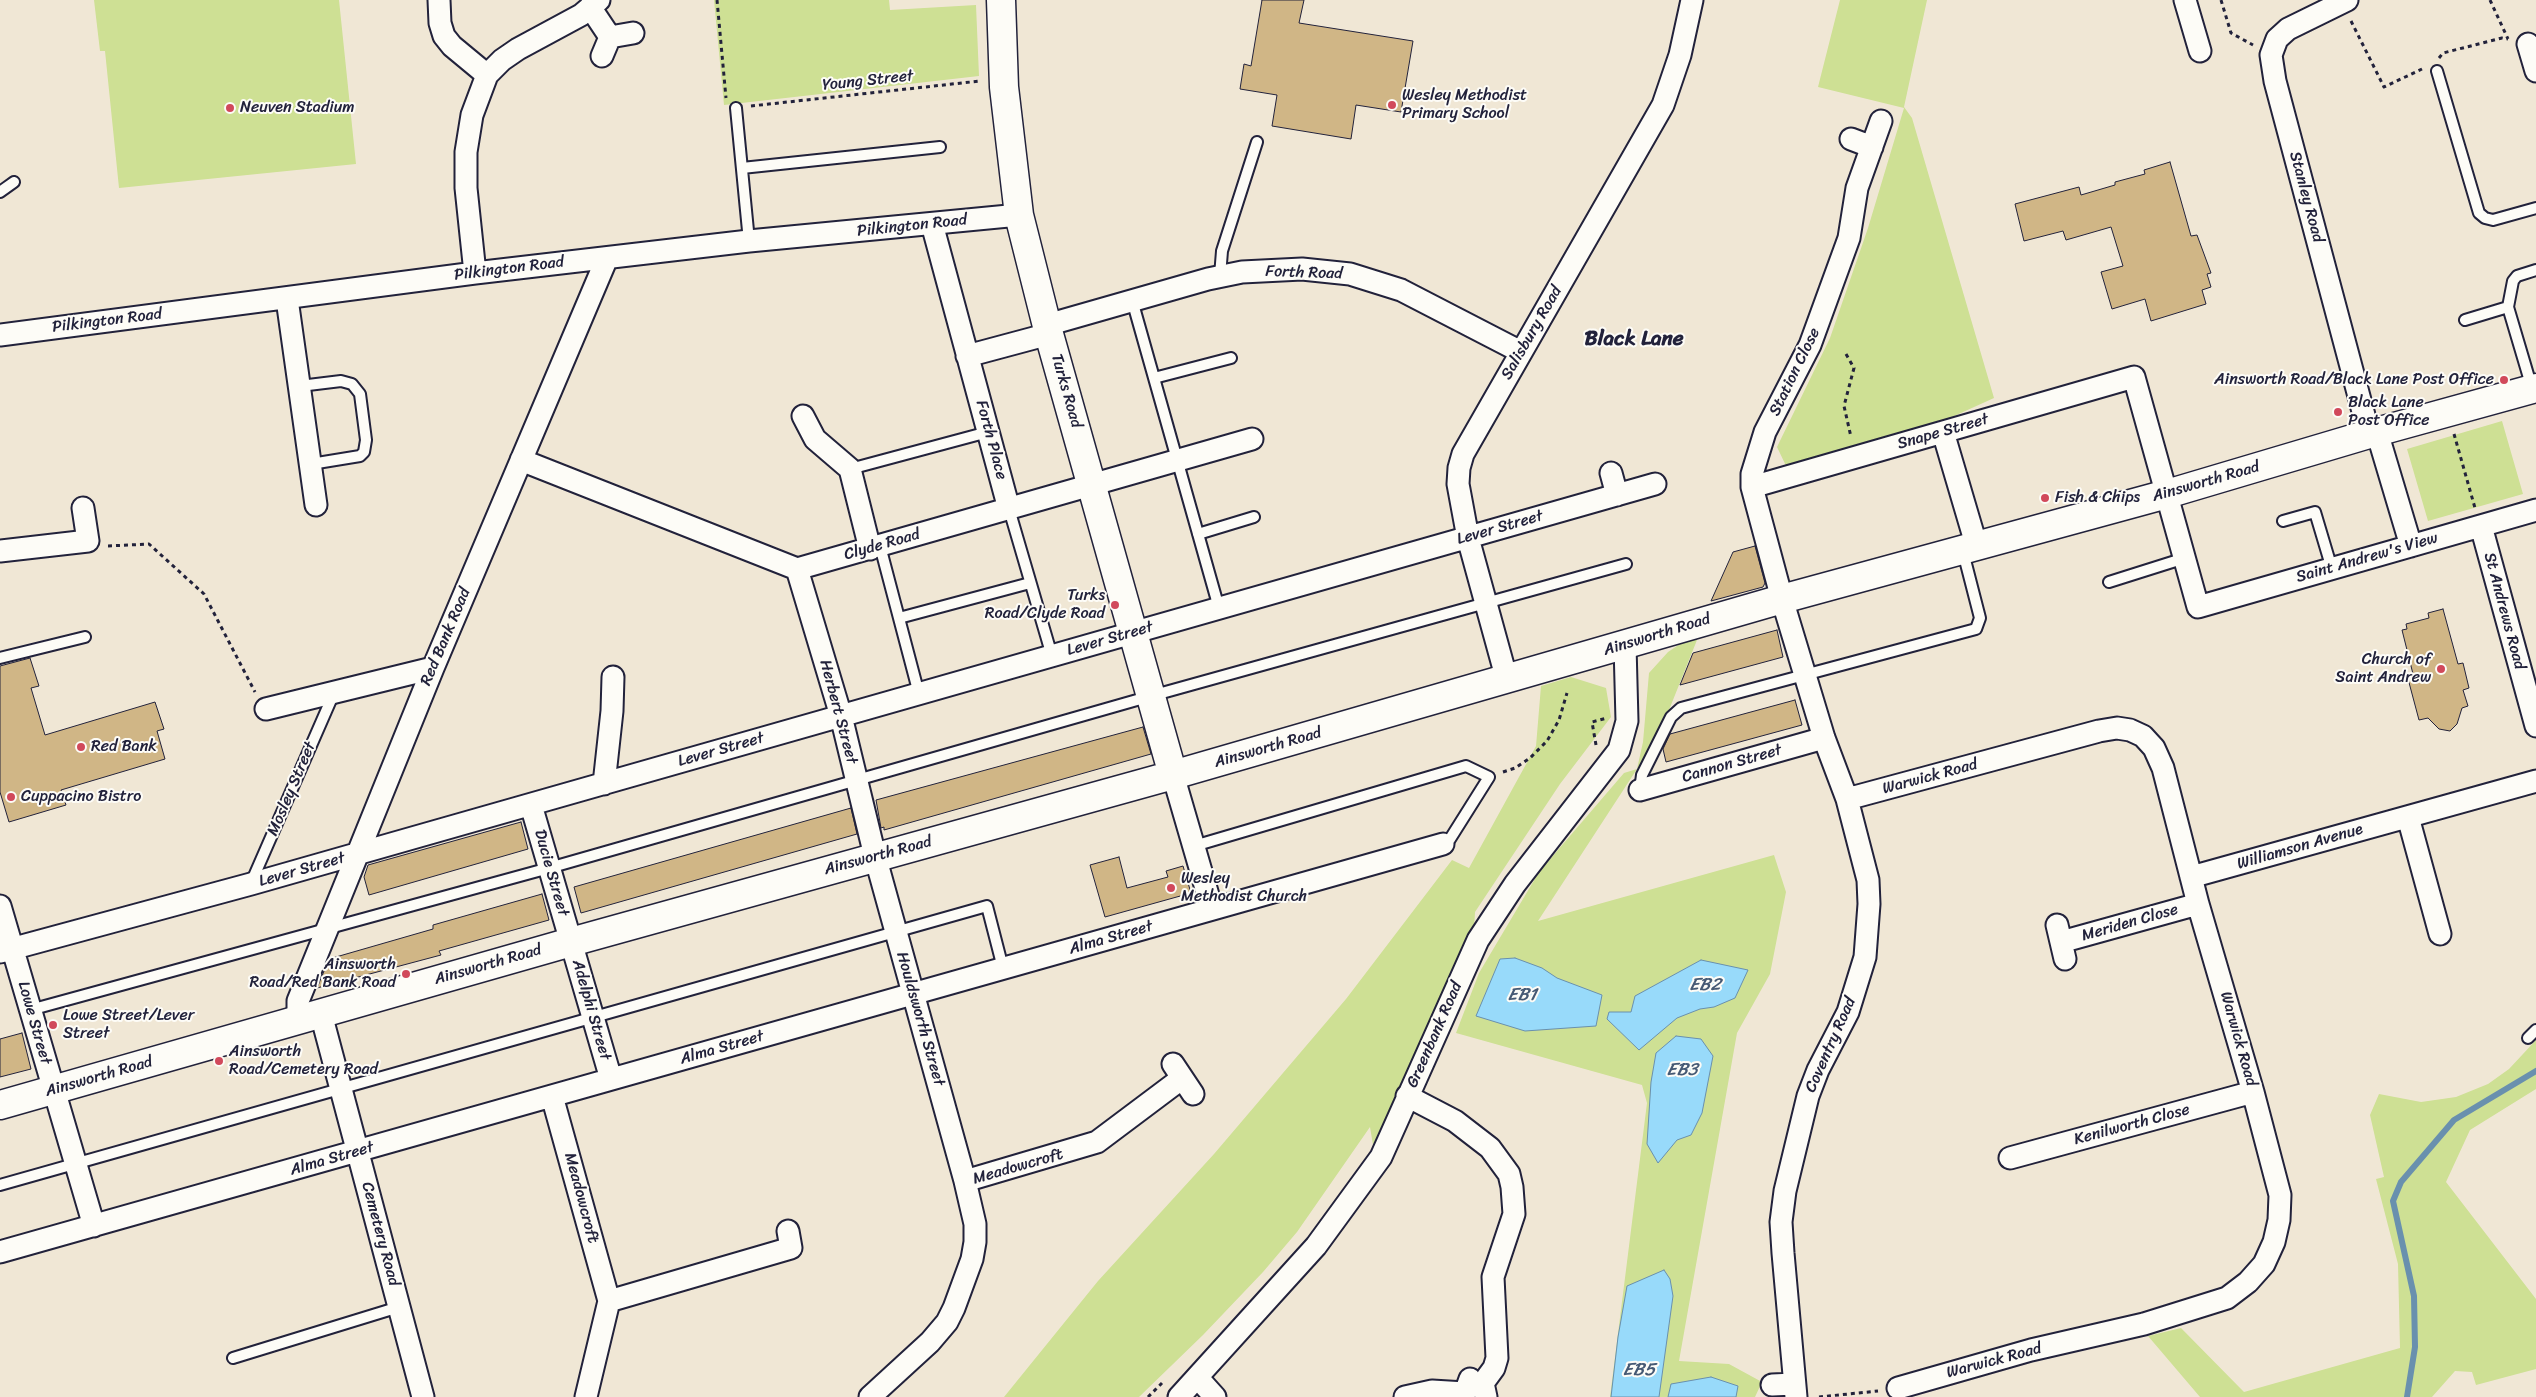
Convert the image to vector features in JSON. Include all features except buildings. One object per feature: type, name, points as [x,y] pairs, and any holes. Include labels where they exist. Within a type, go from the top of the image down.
[{"type":"main road","name":"Turks Road","points":[[1001,0],[1003,78],[1019,215],[1048,329],[1173,775]]},
{"type":"main road","name":"Ainsworth Road","points":[[0,1105],[875,856],[1173,775],[1507,680],[1710,619],[1969,546],[2167,494],[2373,433],[2534,389]]},
{"type":"street","points":[[439,0],[440,23],[444,36],[452,46],[487,75]]},
{"type":"street","name":"Salisbury Road","points":[[1507,680],[1468,538],[1458,484],[1459,468],[1463,454],[1663,105],[1673,82],[1692,0]]},
{"type":"street","points":[[2185,0],[2200,51]]},
{"type":"street","points":[[2271,55],[2278,39],[2288,30],[2344,2]]},
{"type":"street","points":[[475,273],[466,188],[466,152],[472,115],[487,75],[502,60],[518,49],[595,4],[606,47],[633,33]]},
{"type":"street","points":[[2518,42],[2536,71]]},
{"type":"street","name":"Stanley Road","points":[[2271,55],[2275,81],[2373,433],[2411,546]]},
{"type":"street","name":"Station Close","points":[[1782,599],[1752,487],[1752,474],[1765,432],[1810,345],[1850,238],[1857,188],[1881,121]]},
{"type":"street","points":[[1851,139],[1872,146]]},
{"type":"street","name":"Pilkington Road","points":[[0,335],[475,273],[749,241],[1019,215]]},
{"type":"street","name":"Forth Place","points":[[932,224],[1009,509]]},
{"type":"street","name":"Red Bank Road","points":[[309,1017],[298,1001],[433,668],[606,258]]},
{"type":"street","name":"Forth Road","points":[[968,356],[1132,300],[1220,276],[1283,269],[1350,274],[1401,290],[1521,352]]},
{"type":"street","points":[[287,299],[316,504]]},
{"type":"street","name":"Snape Street","points":[[1752,487],[2134,378],[2167,494]]},
{"type":"street","points":[[803,416],[815,439],[850,469],[875,547]]},
{"type":"street","points":[[1942,432],[1969,546]]},
{"type":"street","name":"Clyde Road","points":[[798,569],[1252,439]]},
{"type":"street","points":[[521,460],[798,569]]},
{"type":"street","points":[[1611,473],[1617,495]]},
{"type":"street","name":"Lever Street","points":[[6,950],[358,854],[1656,484]]},
{"type":"street","points":[[2167,494],[2185,558]]},
{"type":"street","points":[[0,551],[88,541],[83,508]]},
{"type":"street","name":"Saint Andrew's View","points":[[2185,558],[2198,607],[2536,510]]},
{"type":"street","name":"St Andrews Road","points":[[2481,526],[2536,726]]},
{"type":"street","name":"Herbert Street","points":[[798,569],[841,716],[875,856]]},
{"type":"street","name":"Coventry Road","points":[[1772,1385],[1795,1390],[1781,1222],[1785,1191],[1808,1096],[1818,1070],[1848,1012],[1865,957],[1868,929],[1868,880],[1847,799],[1824,738],[1782,599]]},
{"type":"street","name":"Greenbank Road","points":[[1179,1397],[1316,1246],[1381,1157],[1478,940],[1515,884],[1619,750],[1627,721],[1625,645]]},
{"type":"street","points":[[266,709],[433,668]]},
{"type":"street","points":[[604,784],[612,711],[613,677]]},
{"type":"street","name":"Warwick Road","points":[[1847,799],[2099,731],[2117,728],[2130,730],[2143,736],[2154,748],[2163,768],[2198,904],[2253,1092],[2280,1195],[2279,1220],[2274,1242],[2264,1264],[2248,1282],[2227,1298],[2144,1324],[2031,1350],[1898,1388]]},
{"type":"street","name":"Cannon Street","points":[[1640,790],[1824,738]]},
{"type":"street","points":[[1173,775],[1212,909]]},
{"type":"street","name":"Williamson Avenue","points":[[2191,877],[2536,781]]},
{"type":"street","name":"Ducie Street","points":[[531,805],[571,942]]},
{"type":"street","points":[[2408,817],[2440,934]]},
{"type":"street","name":"Alma Street","points":[[0,1252],[1443,844]]},
{"type":"street","name":"Houldsworth Street","points":[[875,856],[965,1181]]},
{"type":"street","name":"Meriden Close","points":[[2061,942],[2198,904]]},
{"type":"street","name":"Lowe Street","points":[[0,906],[6,950],[30,1010],[94,1226]]},
{"type":"street","name":"Adelphi Street","points":[[571,942],[611,1079]]},
{"type":"street","name":"Cemetery Road","points":[[309,1017],[342,1090],[423,1397]]},
{"type":"street","name":"Meadowcroft","points":[[870,1397],[930,1342],[947,1322],[954,1308],[972,1259],[975,1242],[975,1224],[965,1181],[1097,1142],[1182,1079]]},
{"type":"street","name":"Kenilworth Close","points":[[2010,1158],[2253,1092]]},
{"type":"street","name":"Meadowcroft","points":[[552,1096],[609,1301],[586,1397]]},
{"type":"street","points":[[1405,1397],[1432,1391],[1465,1394],[1494,1368],[1497,1358],[1493,1277],[1514,1214],[1509,1174],[1490,1148],[1455,1121],[1408,1096]]},
{"type":"street","points":[[609,1301],[791,1248],[788,1230]]},
{"type":"street","points":[[1197,1377],[1215,1397]]},
{"type":"lane","points":[[2436,67],[2479,213],[2485,218],[2493,220],[2536,208]]},
{"type":"lane","points":[[736,108],[749,241]]},
{"type":"lane","points":[[1220,276],[1222,251],[1257,142]]},
{"type":"lane","points":[[742,168],[940,147]]},
{"type":"lane","points":[[0,192],[14,182]]},
{"type":"lane","points":[[2534,389],[2508,307],[2513,280],[2517,276],[2536,270]]},
{"type":"lane","points":[[1132,300],[1219,608]]},
{"type":"lane","points":[[2465,320],[2508,307]]},
{"type":"lane","points":[[1154,378],[1231,358]]},
{"type":"lane","points":[[300,386],[341,381],[352,384],[360,394],[366,446],[360,456],[311,464]]},
{"type":"lane","points":[[850,469],[988,432]]},
{"type":"lane","name":"Forth Place","points":[[1009,509],[1052,656]]},
{"type":"lane","points":[[2283,521],[2315,512],[2332,569]]},
{"type":"lane","points":[[1198,534],[1254,517]]},
{"type":"lane","points":[[1640,790],[1642,775],[1671,717],[1681,708],[1976,629],[1980,618],[1969,546]]},
{"type":"lane","points":[[875,547],[899,618],[919,694]]},
{"type":"lane","points":[[2109,582],[2185,558]]},
{"type":"lane","points":[[30,1010],[549,868],[1150,696],[1626,564]]},
{"type":"lane","points":[[899,618],[1030,582]]},
{"type":"lane","points":[[0,658],[85,637]]},
{"type":"lane","name":"Mosley Street","points":[[251,884],[334,693]]},
{"type":"lane","points":[[1194,846],[1466,766],[1488,777],[1450,839],[1443,844]]},
{"type":"lane","points":[[0,1186],[75,1163],[342,1090],[987,906],[1003,968]]},
{"type":"lane","points":[[2528,1038],[2536,1030]]},
{"type":"lane","points":[[233,1358],[399,1307]]},
{"type":"path","points":[[717,0],[728,108],[736,108]]},
{"type":"path","points":[[2221,0],[2231,32],[2271,55]]},
{"type":"path","points":[[2490,0],[2518,42]]},
{"type":"path","points":[[2344,2],[2384,87],[2436,67],[2443,53],[2502,38],[2518,42]]},
{"type":"path","name":"Young Street","points":[[736,108],[1003,78]]},
{"type":"path","points":[[1846,354],[1854,368],[1844,406],[1852,445],[1857,457]]},
{"type":"path","points":[[2447,412],[2481,526]]},
{"type":"path","points":[[88,541],[111,547],[149,544],[204,594],[250,685],[266,709]]},
{"type":"path","points":[[1488,777],[1515,768],[1530,758],[1541,747],[1559,720],[1567,693]]},
{"type":"path","points":[[1591,752],[1597,744],[1592,722]]},
{"type":"path","points":[[1148,1397],[1169,1376]]},
{"type":"path","points":[[1819,1397],[1898,1388]]},
{"type":"green space","name":"Neuven Stadium","points":[[94,0],[339,0],[356,164],[119,188],[105,51],[100,51]]},
{"type":"green space","points":[[714,0],[889,0],[890,10],[976,5],[979,76],[724,105]]},
{"type":"green space","points":[[1840,0],[1927,0],[1904,107],[1912,118],[1994,398],[1941,422],[1788,470],[1777,447],[1830,338],[1868,228],[1904,108],[1818,87]]},
{"type":"green space","points":[[2502,421],[2523,494],[2428,521],[2407,449]]},
{"type":"green space","points":[[1701,630],[1659,735],[1637,769],[1643,742],[1649,673],[1668,652]]},
{"type":"green space","points":[[1571,677],[1606,688],[1611,717],[1560,784],[1475,912],[1474,930],[1405,1084],[1373,1145],[1370,1127],[1297,1232],[1263,1272],[1203,1335],[1139,1397],[1004,1397],[1098,1281],[1214,1154],[1346,999],[1452,860],[1469,868],[1536,746],[1541,686]]},
{"type":"green space","points":[[1637,769],[1538,921],[1774,855],[1786,892],[1770,974],[1737,1033],[1679,1361],[1729,1364],[1762,1382],[1755,1397],[1610,1397],[1647,1103],[1642,1085],[1456,1033],[1479,973],[1539,872],[1624,773]]},
{"type":"green space","points":[[2536,1040],[2536,1089],[2470,1130],[2446,1182],[2536,1299],[2536,1369],[2476,1385],[2472,1372],[2455,1371],[2432,1397],[2200,1397],[2148,1336],[2181,1328],[2244,1392],[2400,1348],[2398,1264],[2376,1179],[2384,1177],[2370,1115],[2379,1094],[2421,1102],[2456,1097],[2488,1084],[2509,1069]]},
{"type":"water","name":"EB1","points":[[1515,958],[1542,968],[1557,978],[1602,995],[1596,1026],[1525,1031],[1476,1016],[1500,959]]},
{"type":"water","name":"EB2","points":[[1701,960],[1748,970],[1735,998],[1714,1007],[1700,1009],[1677,1018],[1639,1050],[1607,1019],[1609,1012],[1631,1012],[1635,996]]},
{"type":"water","name":"EB3","points":[[1676,1036],[1701,1039],[1713,1056],[1702,1113],[1691,1135],[1677,1140],[1658,1163],[1647,1144],[1651,1082],[1656,1053]]},
{"type":"water","name":"EB5","points":[[1664,1270],[1670,1279],[1673,1296],[1659,1397],[1611,1397],[1618,1337],[1627,1286]]},
{"type":"water","points":[[1711,1377],[1738,1386],[1736,1397],[1668,1397],[1671,1384]]},
{"type":"waterway","points":[[2407,1397],[2415,1347],[2414,1296],[2393,1201],[2401,1182],[2454,1120],[2536,1071]]},
{"type":"place","name":"Wesley Methodist Primary School","points":[[1392,105]]},
{"type":"place","name":"Neuven Stadium","points":[[230,108]]},
{"type":"place","name":"Ainsworth Road/Black Lane Post Office","points":[[2504,380]]},
{"type":"place","name":"Black Lane Post Office","points":[[2338,412]]},
{"type":"place","name":"Fish & Chips","points":[[2045,498]]},
{"type":"place","name":"Turks Road/Clyde Road","points":[[1115,605]]},
{"type":"place","name":"Church of Saint Andrew","points":[[2441,669]]},
{"type":"place","name":"Red Bank","points":[[81,747]]},
{"type":"place","name":"Cuppacino Bistro","points":[[11,797]]},
{"type":"place","name":"Wesley Methodist Church","points":[[1171,888]]},
{"type":"place","name":"Ainsworth Road/Red Bank Road","points":[[406,974]]},
{"type":"place","name":"Lowe Street/Lever Street","points":[[53,1025]]},
{"type":"place","name":"Ainsworth Road/Cemetery Road","points":[[219,1061]]},
{"type":"district","name":"Black Lane","points":[[1634,340]]}]
